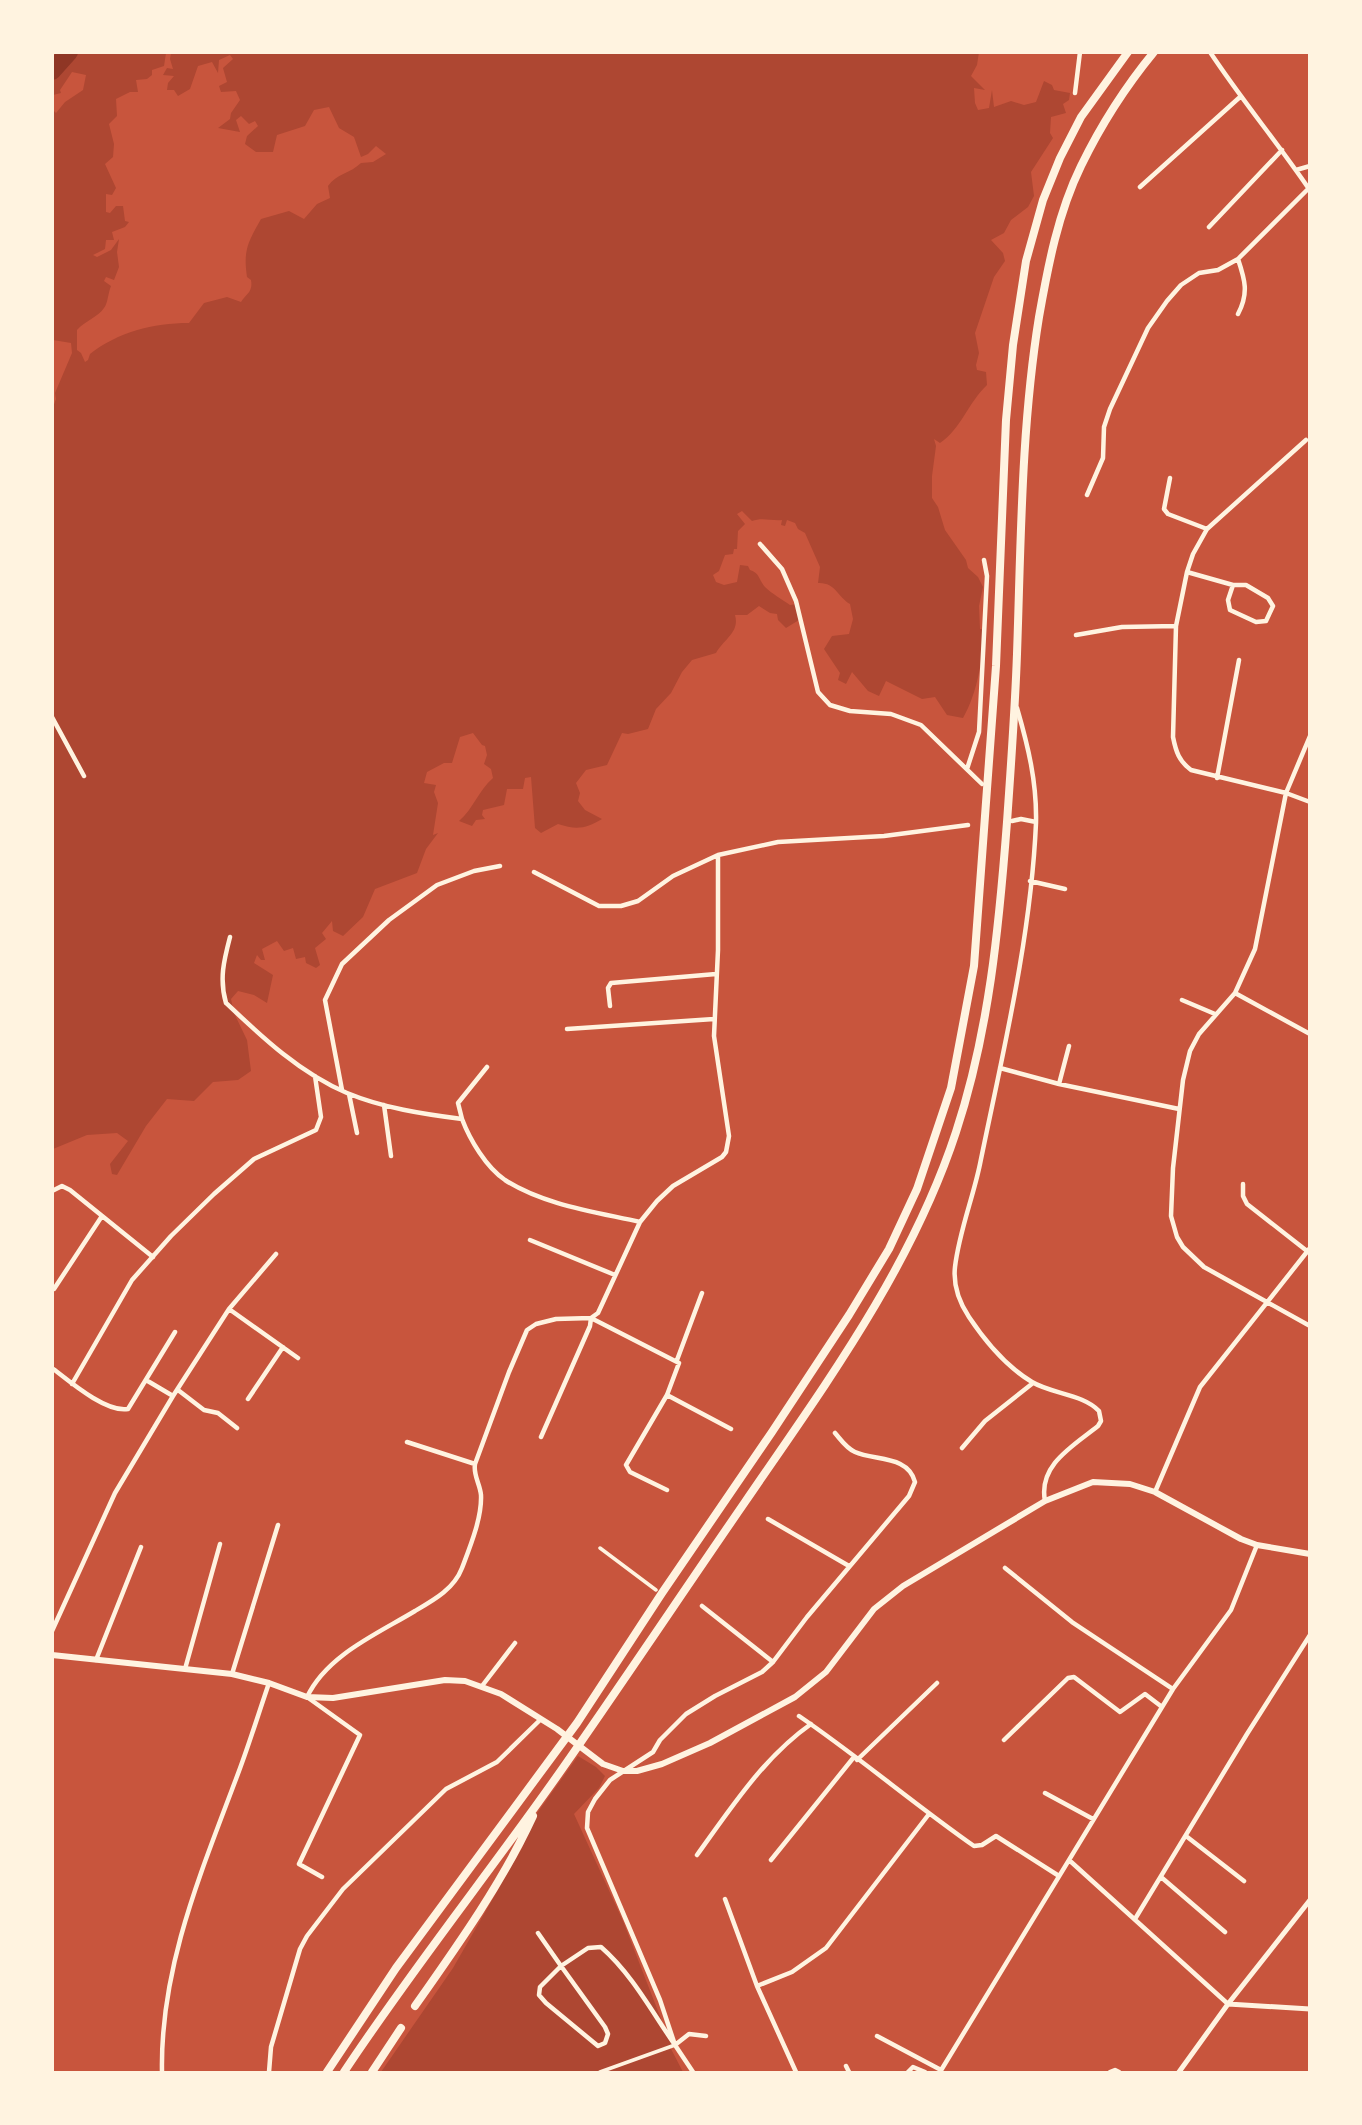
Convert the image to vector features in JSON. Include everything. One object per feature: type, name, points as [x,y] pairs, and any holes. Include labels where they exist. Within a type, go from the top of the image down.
[{"type":"highway","points":[[327,2073],[396,1968],[578,1723],[849,1315],[888,1249],[917,1189],[940,1122],[959,1052],[974,966],[996,666],[1006,419],[1013,345],[1026,261],[1043,200],[1060,158],[1081,117],[1128,52]]},
{"type":"highway","points":[[344,2073],[395,1996],[567,1762],[820,1393],[868,1319],[901,1261],[938,1180],[968,1093],[994,962],[1015,701],[1020,531],[1028,409],[1034,346],[1046,272],[1063,212],[1080,168],[1154,52]]},
{"type":"highway","points":[[415,2006],[450,1957],[517,1852],[541,1799]]},
{"type":"highway","points":[[372,2073],[401,2028]]},
{"type":"main road","points":[[52,1655],[232,1674],[269,1683],[307,1697],[359,1696],[445,1680],[465,1681],[482,1686],[541,1719],[603,1764],[623,1771],[637,1771],[663,1764],[710,1743],[795,1698],[826,1672],[874,1609],[903,1586],[1045,1502],[1093,1482],[1130,1484],[1155,1492],[1231,1534],[1257,1545],[1310,1554]]},
{"type":"street","points":[[1075,93],[1080,52]]},
{"type":"street","points":[[1087,495],[1103,458],[1104,427],[1110,409],[1148,328],[1167,301],[1181,285],[1199,273],[1218,270],[1238,259],[1309,189],[1210,52]]},
{"type":"street","points":[[1140,187],[1240,97]]},
{"type":"street","points":[[1209,227],[1282,150]]},
{"type":"street","points":[[1296,170],[1310,166]]},
{"type":"street","points":[[1238,259],[1247,285],[1246,296],[1238,314]]},
{"type":"street","points":[[1306,440],[1207,529],[1186,572],[1176,626],[1173,737],[1177,753],[1183,764],[1191,770],[1286,793],[1310,802]]},
{"type":"street","points":[[1170,478],[1164,509],[1168,514],[1207,529]]},
{"type":"street","points":[[760,544],[782,569],[796,601],[818,692],[830,705],[850,711],[891,714],[921,724],[982,784]]},
{"type":"street","points":[[967,769],[979,733],[987,576],[984,560]]},
{"type":"street","points":[[1186,572],[1233,585],[1246,585],[1272,601],[1272,611],[1266,621],[1256,622],[1230,610],[1228,600],[1233,585]]},
{"type":"street","points":[[1076,635],[1122,627],[1176,626]]},
{"type":"street","points":[[1217,778],[1239,660]]},
{"type":"street","points":[[1015,701],[1034,771],[1036,822],[1030,881],[1020,960],[1000,1068],[959,1249],[955,1281],[959,1298],[969,1316],[1003,1359],[1033,1383],[1097,1408],[1101,1417],[1098,1426],[1059,1456],[1047,1474],[1043,1489],[1045,1502]]},
{"type":"street","points":[[52,717],[84,776]]},
{"type":"street","points":[[1310,736],[1286,793],[1255,949],[1235,993],[1199,1034],[1190,1051],[1179,1108],[1171,1196],[1171,1216],[1177,1237],[1191,1256],[1204,1267],[1310,1326]]},
{"type":"street","points":[[1011,811],[1021,819]]},
{"type":"street","points":[[1012,821],[1021,819],[1036,822]]},
{"type":"street","points":[[534,872],[599,906],[621,906],[638,901],[673,876],[718,855],[778,842],[884,836],[968,825]]},
{"type":"street","points":[[541,1437],[590,1326],[591,1318],[603,1305],[640,1222],[657,1200],[673,1186],[717,1161],[726,1152],[729,1136],[714,1036],[718,855]]},
{"type":"street","points":[[342,1091],[325,1000],[342,964],[389,920],[437,885],[474,870],[500,866]]},
{"type":"street","points":[[1030,881],[1065,889]]},
{"type":"street","points":[[230,937],[222,969],[226,1003],[288,1058],[349,1094],[384,1105],[462,1119]]},
{"type":"street","points":[[610,1006],[608,988],[611,983],[716,974]]},
{"type":"street","points":[[1235,993],[1310,1034]]},
{"type":"street","points":[[1182,1000],[1215,1014]]},
{"type":"street","points":[[566,1029],[714,1018]]},
{"type":"street","points":[[1059,1084],[1069,1046]]},
{"type":"street","points":[[486,1067],[458,1104],[474,1145],[503,1179],[546,1198],[640,1222]]},
{"type":"street","points":[[1000,1068],[1059,1084],[1179,1108]]},
{"type":"street","points":[[72,1384],[132,1280],[196,1211],[254,1159],[316,1129],[321,1117],[315,1075]]},
{"type":"street","points":[[349,1094],[357,1133]]},
{"type":"street","points":[[384,1105],[391,1156]]},
{"type":"street","points":[[1155,1492],[1200,1387],[1308,1249],[1247,1205],[1243,1196],[1243,1184]]},
{"type":"street","points":[[52,1191],[59,1186],[65,1187],[153,1257]]},
{"type":"street","points":[[54,1289],[102,1216]]},
{"type":"street","points":[[530,1240],[615,1275]]},
{"type":"street","points":[[52,1631],[115,1493],[229,1309],[276,1254]]},
{"type":"street","points":[[667,1490],[630,1472],[626,1465],[667,1395],[702,1293]]},
{"type":"street","points":[[229,1309],[298,1358]]},
{"type":"street","points":[[323,1877],[299,1864],[360,1735],[307,1697],[315,1682],[338,1659],[438,1598],[453,1584],[461,1570],[478,1513],[481,1494],[474,1472],[475,1464],[527,1330],[536,1324],[556,1319],[591,1318],[677,1360]]},
{"type":"street","points":[[52,1368],[72,1384],[113,1408],[124,1410],[131,1407],[175,1332]]},
{"type":"street","points":[[248,1399],[283,1347]]},
{"type":"street","points":[[146,1380],[173,1396]]},
{"type":"street","points":[[962,1448],[985,1421],[1033,1383]]},
{"type":"street","points":[[178,1390],[204,1410],[218,1413],[237,1428]]},
{"type":"street","points":[[667,1395],[731,1429]]},
{"type":"street","points":[[675,2045],[660,2000],[587,1828],[588,1812],[610,1780],[653,1752],[660,1740],[686,1714],[762,1672],[774,1662],[849,1566],[909,1496],[915,1482],[913,1475],[902,1464],[853,1452],[835,1433]]},
{"type":"street","points":[[407,1442],[475,1464]]},
{"type":"street","points":[[768,1519],[849,1566]]},
{"type":"street","points":[[232,1674],[278,1525]]},
{"type":"street","points":[[185,1669],[220,1544]]},
{"type":"street","points":[[877,2036],[940,2071],[1173,1689],[1231,1610],[1257,1545]]},
{"type":"street","points":[[96,1660],[141,1547]]},
{"type":"street","points":[[600,1548],[656,1590]]},
{"type":"street","points":[[1006,1568],[1072,1622],[1173,1689]]},
{"type":"street","points":[[702,1606],[774,1662]]},
{"type":"street","points":[[1135,1919],[1310,1635]]},
{"type":"street","points":[[482,1686],[516,1643]]},
{"type":"street","points":[[1004,1740],[1068,1678],[1079,1680],[1120,1712],[1145,1694],[1162,1707]]},
{"type":"street","points":[[162,2073],[161,2045],[165,2003],[174,1961],[198,1878],[269,1683]]},
{"type":"street","points":[[771,1860],[856,1759],[937,1683]]},
{"type":"street","points":[[799,1716],[839,1742],[856,1759],[974,1846],[982,1845],[992,1837],[1000,1838],[1059,1876]]},
{"type":"street","points":[[269,2073],[271,2047],[300,1949],[343,1889],[446,1789],[498,1762],[541,1719]]},
{"type":"street","points":[[698,1855],[741,1795],[787,1741],[811,1724]]},
{"type":"street","points":[[1045,1793],[1093,1819]]},
{"type":"street","points":[[757,1986],[792,1972],[826,1948],[929,1814]]},
{"type":"street","points":[[1186,1836],[1244,1881]]},
{"type":"street","points":[[1069,1860],[1228,2004],[1310,2008]]},
{"type":"street","points":[[1161,1877],[1225,1932]]},
{"type":"street","points":[[724,1899],[757,1986],[796,2073]]},
{"type":"street","points":[[1179,2073],[1228,2004],[1310,1900]]},
{"type":"street","points":[[538,1933],[561,1966],[605,2027],[608,2034],[604,2043],[598,2046],[545,2003],[539,1995],[540,1987],[561,1966],[588,1948],[601,1947],[625,1972],[693,2073]]},
{"type":"street","points":[[600,2073],[675,2045],[689,2034],[706,2036]]},
{"type":"street","points":[[846,2066],[849,2073]]},
{"type":"street","points":[[908,2073],[913,2067],[925,2073]]},
{"type":"street","points":[[1110,2073],[1115,2070],[1119,2073]]},
{"type":"shaded area","points":[[979,52],[977,65],[971,76],[985,90],[974,88],[978,110],[989,108],[992,90],[994,107],[1011,101],[1024,105],[1036,102],[1044,81],[1052,85],[1054,90],[1070,93],[1069,100],[1063,104],[1066,113],[1051,117],[1050,133],[1053,138],[1031,172],[1034,196],[1028,207],[1011,220],[1004,233],[991,240],[1003,253],[1005,261],[994,277],[975,333],[979,353],[977,370],[986,372],[987,385],[947,437],[940,443],[934,439],[936,446],[932,498],[938,507],[945,530],[983,587],[979,606],[980,629],[985,630],[981,664],[976,686],[963,718],[947,715],[935,697],[922,699],[886,681],[879,696],[868,691],[852,672],[846,684],[838,680],[840,673],[824,649],[832,636],[849,634],[853,619],[850,604],[832,587],[818,583],[820,567],[805,533],[798,529],[795,523],[787,520],[785,526],[781,525],[782,520],[752,521],[742,511],[737,514],[745,524],[738,531],[737,549],[734,549],[733,554],[725,555],[719,571],[713,575],[716,582],[724,585],[737,582],[740,565],[748,566],[770,592],[790,605],[797,604],[799,620],[786,628],[778,620],[777,614],[759,606],[747,615],[735,615],[735,626],[730,635],[716,653],[692,660],[671,693],[656,709],[648,729],[622,733],[607,765],[586,770],[576,783],[580,793],[578,801],[585,810],[602,819],[581,828],[558,824],[541,833],[535,828],[531,777],[525,778],[523,789],[507,789],[504,805],[483,810],[485,819],[476,820],[472,826],[459,821],[493,778],[491,769],[484,764],[487,755],[485,746],[473,733],[460,737],[452,763],[444,763],[427,772],[424,783],[436,785],[434,792],[438,803],[433,835],[438,833],[426,849],[417,873],[375,889],[363,917],[343,936],[333,931],[332,921],[322,933],[326,939],[315,948],[320,965],[316,968],[306,963],[305,957],[296,959],[293,948],[284,951],[277,941],[262,949],[265,960],[261,960],[257,955],[254,963],[273,975],[267,1003],[254,995],[238,991],[231,999],[234,1013],[247,1040],[251,1071],[238,1080],[213,1082],[194,1101],[167,1099],[146,1126],[117,1175],[112,1174],[110,1164],[128,1141],[117,1133],[87,1135],[53,1149],[52,410],[55,393],[72,353],[71,343],[53,340],[53,110],[56,113],[65,102],[83,90],[86,75],[72,72],[60,90],[61,93],[53,95],[53,53],[166,53],[164,66],[152,70],[152,75],[147,79],[136,80],[138,92],[130,92],[116,99],[117,116],[109,124],[114,144],[113,157],[105,164],[116,188],[112,195],[106,194],[106,212],[110,213],[116,206],[123,206],[125,221],[129,222],[125,227],[112,232],[114,240],[106,240],[105,249],[93,255],[97,257],[111,250],[119,239],[119,267],[114,280],[106,277],[104,281],[111,286],[105,306],[77,330],[77,350],[85,362],[90,354],[101,346],[136,330],[189,323],[204,303],[227,297],[241,302],[251,287],[246,268],[248,246],[261,219],[289,211],[304,219],[317,204],[330,198],[328,186],[335,179],[361,163],[373,162],[386,154],[376,146],[361,157],[354,137],[339,128],[329,107],[314,110],[305,126],[277,135],[273,152],[256,152],[245,144],[247,136],[258,126],[255,121],[249,124],[241,116],[236,120],[240,132],[218,128],[230,119],[240,100],[236,91],[221,92],[219,86],[227,82],[223,68],[233,59],[230,55],[219,60],[218,73],[212,62],[198,66],[190,89],[178,96],[174,90],[167,90],[168,83],[174,76],[163,75],[167,68],[173,69],[171,53]]},
{"type":"shaded area","points":[[578,1756],[605,1776],[599,1788],[574,1814],[623,1921],[663,2024],[675,2045],[670,2047],[683,2072],[381,2072],[453,1968],[522,1848],[535,1816]]},
{"type":"waterway","points":[[52,71],[69,52]]}]
